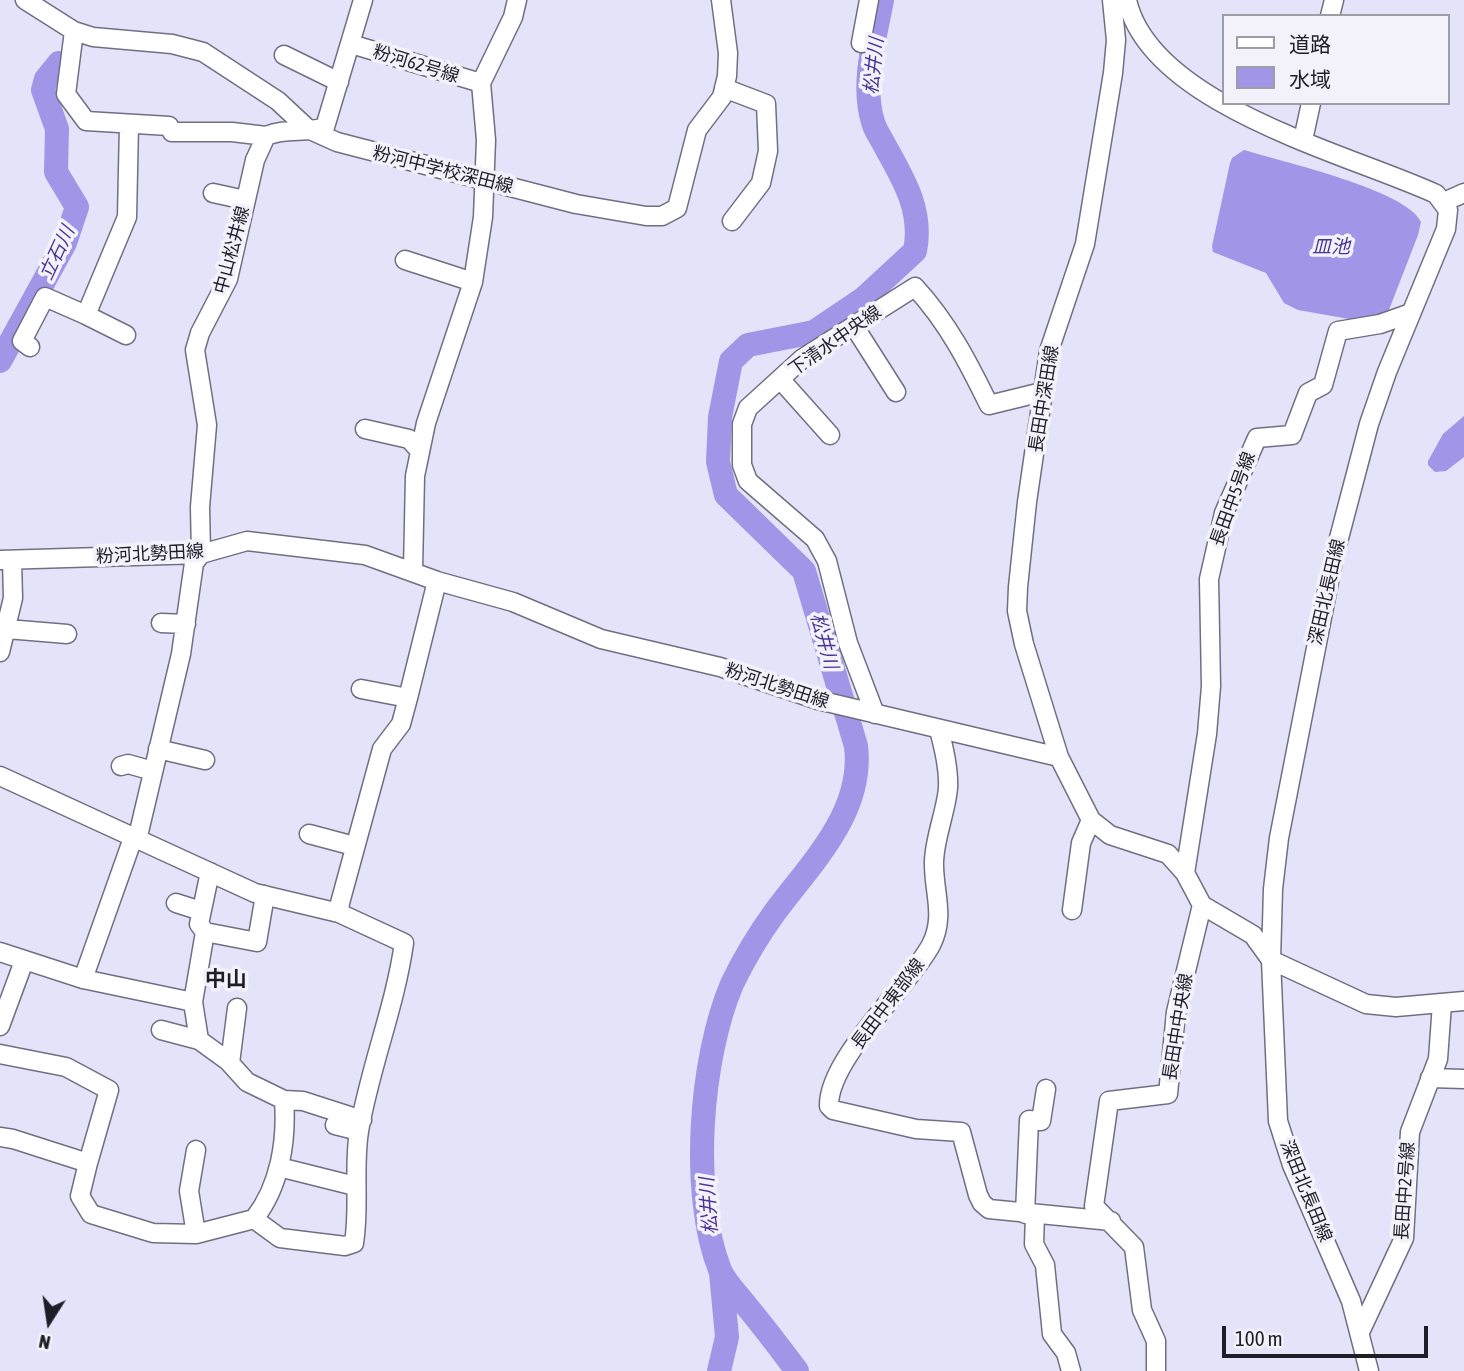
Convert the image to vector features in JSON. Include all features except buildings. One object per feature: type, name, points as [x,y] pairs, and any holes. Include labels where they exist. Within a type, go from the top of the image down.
[{"type":"street","name":"粉河中学校深田線","points":[[25,0],[74,31],[93,37],[172,44],[203,52],[278,101],[320,136],[483,181],[646,216],[670,213],[677,208],[697,130],[722,97],[728,52],[721,0]]},
{"type":"street","points":[[413,570],[413,498],[420,451],[426,423],[473,282],[482,217],[486,140],[481,83],[513,17],[517,0]]},
{"type":"street","points":[[861,43],[869,0]]},
{"type":"street","name":"長田中深田線","points":[[1059,757],[1017,611],[1027,502],[1049,351],[1085,244],[1113,73],[1116,40],[1112,0]]},
{"type":"street","points":[[1127,0],[1131,19],[1141,36],[1201,92],[1222,103]]},
{"type":"street","points":[[74,31],[66,94],[86,121],[169,125],[172,132],[232,132],[266,136],[276,131],[325,127],[351,44],[357,3]]},
{"type":"street","name":"粉河62号線","points":[[351,44],[481,83]]},
{"type":"street","points":[[284,55],[339,82]]},
{"type":"street","points":[[724,88],[766,104],[768,151],[761,183],[732,221]]},
{"type":"street","points":[[1226,105],[1256,121],[1423,188],[1444,202],[1464,193]]},
{"type":"street","points":[[1303,140],[1311,105]]},
{"type":"street","points":[[86,315],[127,217],[129,124]]},
{"type":"street","name":"中山松井線","points":[[83,979],[134,838],[138,836],[159,749],[186,624],[194,563],[201,554],[200,507],[207,425],[195,350],[200,334],[228,279],[255,160],[266,136]]},
{"type":"street","points":[[214,193],[245,200]]},
{"type":"street","name":"深田北長田線","points":[[1369,1371],[1351,1301],[1292,1165],[1278,1121],[1271,960],[1279,838],[1333,561],[1369,424],[1446,229],[1448,210],[1444,202]]},
{"type":"street","points":[[405,260],[473,282]]},
{"type":"street","name":"下清水中央線","points":[[870,713],[848,643],[827,561],[815,539],[748,481],[741,465],[742,424],[748,408],[803,358],[915,287],[938,312],[963,351],[989,405],[1042,392]]},
{"type":"street","points":[[30,347],[22,341],[45,297],[126,335]]},
{"type":"street","name":"長田中5号線","points":[[1185,873],[1208,734],[1211,686],[1209,579],[1224,513],[1235,485],[1257,438],[1292,435],[1308,393],[1323,385],[1338,331],[1380,324],[1411,313]]},
{"type":"street","points":[[854,326],[896,392]]},
{"type":"street","points":[[780,379],[830,435]]},
{"type":"street","points":[[365,429],[409,439],[420,451]]},
{"type":"street","name":"粉河北勢田線","points":[[6,560],[201,554],[247,541],[365,555],[438,581],[513,602],[601,639],[720,667],[774,688],[818,700],[1059,757]]},
{"type":"street","points":[[0,652],[13,598],[6,560]]},
{"type":"street","points":[[339,913],[354,846],[382,749],[401,724],[438,581]]},
{"type":"street","points":[[161,624],[186,624]]},
{"type":"street","points":[[7,629],[67,634]]},
{"type":"street","points":[[361,689],[408,698]]},
{"type":"street","name":"長田中東部線","points":[[939,730],[948,776],[934,860],[940,917],[938,930],[918,964],[853,1049],[838,1076],[829,1106],[833,1110],[916,1129],[961,1132],[982,1203],[989,1209],[1111,1221]]},
{"type":"street","points":[[159,749],[205,760]]},
{"type":"street","points":[[1059,757],[1091,820],[1110,835],[1168,854],[1185,873],[1202,905],[1253,935],[1271,960],[1366,1003],[1396,1007],[1464,1001]]},
{"type":"street","points":[[121,766],[128,764],[153,771]]},
{"type":"street","points":[[0,776],[210,873],[265,895],[339,913],[404,943],[398,989],[388,1015],[361,1126],[355,1186],[357,1226],[354,1243],[345,1247],[280,1238],[254,1219]]},
{"type":"street","points":[[1072,910],[1082,843],[1091,820]]},
{"type":"street","points":[[309,834],[354,846]]},
{"type":"street","points":[[200,1040],[193,1002],[205,932],[199,923],[210,873]]},
{"type":"street","points":[[205,932],[257,942],[265,895]]},
{"type":"street","points":[[176,903],[201,911]]},
{"type":"street","name":"長田中中央線","points":[[1156,1371],[1156,1341],[1143,1310],[1134,1247],[1094,1206],[1109,1101],[1168,1094],[1176,1012],[1202,905]]},
{"type":"street","points":[[0,952],[83,979],[193,1002]]},
{"type":"street","points":[[0,1026],[24,961]]},
{"type":"street","name":"長田中2号線","points":[[1360,1332],[1401,1249],[1410,1132],[1438,1059],[1442,1004]]},
{"type":"street","points":[[230,1063],[237,1008]]},
{"type":"street","points":[[161,1030],[200,1040],[230,1063],[247,1082],[284,1100],[303,1101],[361,1126]]},
{"type":"street","points":[[0,1054],[66,1067],[109,1090],[80,1196],[90,1214],[153,1233],[196,1234],[254,1219],[279,1167],[285,1121],[284,1100]]},
{"type":"street","points":[[1430,1078],[1464,1079]]},
{"type":"street","points":[[1046,1089],[1041,1121],[1029,1120],[1030,1214],[1034,1244],[1045,1265],[1052,1334],[1066,1353],[1071,1371]]},
{"type":"street","points":[[335,1125],[361,1126]]},
{"type":"street","points":[[1,1141],[88,1163]]},
{"type":"street","points":[[196,1150],[189,1191],[196,1234]]},
{"type":"street","points":[[279,1167],[355,1186]]},
{"type":"water","name":"皿池","points":[[1244,150],[1341,178],[1368,188],[1411,210],[1421,222],[1387,315],[1355,320],[1298,310],[1284,303],[1266,273],[1213,252],[1212,246],[1230,163],[1232,158]]},
{"type":"water","points":[[1464,416],[1464,457],[1446,471],[1435,472],[1428,465],[1428,461],[1443,434]]},
{"type":"waterway","name":"松井川","points":[[797,1371],[720,1270],[711,1239],[702,1166],[706,1087],[712,1050],[732,984],[763,929],[819,855],[844,814],[852,793],[856,746],[804,571],[726,495],[718,462],[720,417],[731,361],[748,345],[814,332],[863,299],[915,251],[917,236],[914,209],[899,171],[875,128],[868,92],[870,61],[882,0]]},
{"type":"waterway","name":"立石川","points":[[0,361],[65,243],[77,207],[56,172],[57,129],[43,90],[46,79],[59,63]]},
{"type":"waterway","points":[[719,1371],[727,1337],[721,1273]]},
{"type":"district","name":"中山","points":[[226,979]]}]
